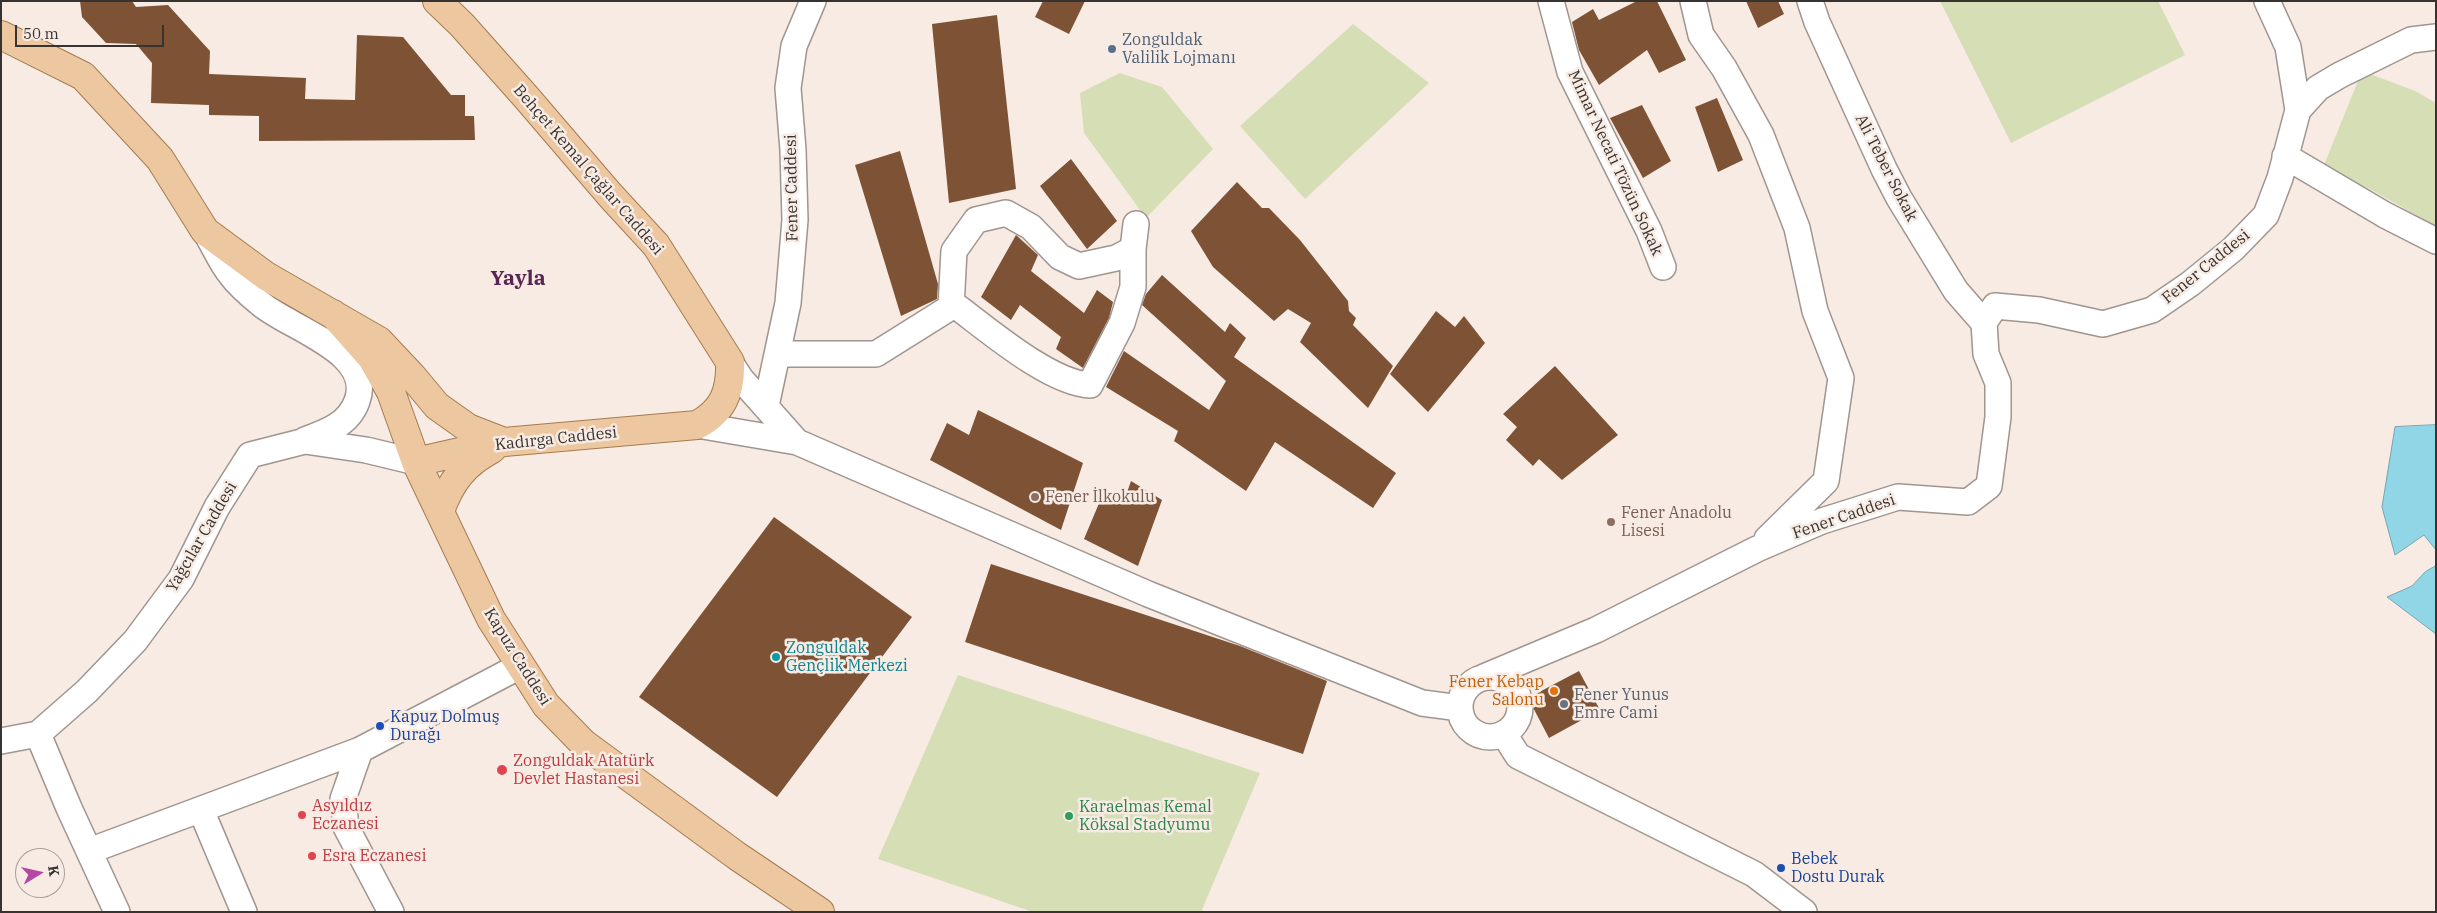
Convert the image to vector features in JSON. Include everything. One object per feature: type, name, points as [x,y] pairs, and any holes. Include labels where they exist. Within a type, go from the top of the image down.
[{"type":"main road","name":"Behçet Kemal Çağlar Caddesi","points":[[437,1],[462,25],[656,245],[730,362]]},
{"type":"main road","points":[[1,35],[83,76],[160,159],[205,230],[266,276],[379,341],[437,406],[468,428],[504,442]]},
{"type":"main road","name":"Kapuz Caddesi","points":[[333,314],[372,358],[392,392],[416,462],[491,619],[546,705],[583,743],[737,856],[820,912]]},
{"type":"main road","points":[[697,425],[713,417],[726,397],[731,380],[730,362]]},
{"type":"main road","name":"Kadırga Caddesi","points":[[416,462],[504,442],[697,425]]},
{"type":"main road","points":[[440,511],[454,480],[477,457],[504,442]]},
{"type":"street","name":"Fener Caddesi","points":[[766,406],[788,303],[795,220],[793,150],[788,88],[794,46],[813,1]]},
{"type":"street","name":"Mimar Necati Tözün Sokak","points":[[1551,1],[1570,72],[1649,231],[1664,267]]},
{"type":"street","points":[[1694,1],[1701,35],[1724,68],[1761,135],[1797,228],[1815,311],[1841,378],[1826,481],[1757,550]]},
{"type":"street","name":"Ali Teber Sokak","points":[[1810,1],[1817,22],[1884,169],[1956,291],[1984,323]]},
{"type":"street","name":"Fener Caddesi","points":[[1484,677],[1596,630],[1757,550],[1822,521],[1898,497],[1968,502],[1989,486],[1998,417],[1998,384],[1986,354],[1984,323],[1996,306],[2039,310],[2103,324],[2152,310],[2190,284],[2233,249],[2266,215],[2298,110],[2288,47],[2266,1]]},
{"type":"street","points":[[2298,110],[2318,88],[2340,75],[2412,40],[2436,37]]},
{"type":"street","points":[[2285,156],[2385,215],[2436,242]]},
{"type":"street","points":[[778,354],[876,354],[928,324],[951,307],[954,251],[976,220],[1006,213],[1031,227],[1060,257],[1079,266],[1116,258],[1133,249]]},
{"type":"street","points":[[952,303],[1029,360],[1076,384],[1090,385],[1122,323],[1134,288],[1133,249],[1136,224]]},
{"type":"street","points":[[205,230],[231,276],[262,306],[334,348],[357,371],[361,392],[354,411],[335,429],[305,441]]},
{"type":"street","points":[[730,362],[741,379],[797,442]]},
{"type":"street","points":[[697,425],[797,442],[1148,594],[1422,703],[1460,708]]},
{"type":"street","name":"Yağcılar Caddesi","points":[[38,734],[87,691],[135,641],[181,579],[217,507],[250,455],[305,441],[366,450],[416,462]]},
{"type":"street","points":[[89,851],[360,750],[520,666]]},
{"type":"street","points":[[1484,677],[1503,680],[1516,693],[1520,702],[1517,720],[1504,734],[1495,737],[1484,737],[1475,733],[1462,718],[1460,708],[1460,700],[1469,685],[1484,677]]},
{"type":"street","points":[[1,741],[38,734],[116,912]]},
{"type":"street","points":[[1504,734],[1518,756],[1754,874],[1804,912]]},
{"type":"street","points":[[360,750],[343,799],[346,827],[391,912]]},
{"type":"street","points":[[201,810],[244,912]]},
{"type":"green space","points":[[1940,1],[2158,1],[2185,55],[2011,143]]},
{"type":"green space","points":[[1353,24],[1429,83],[1305,199],[1240,126]]},
{"type":"green space","points":[[2362,71],[2415,91],[2436,103],[2436,226],[2370,189],[2322,170]]},
{"type":"green space","points":[[1120,73],[1162,87],[1213,149],[1146,218],[1084,133],[1080,93]]},
{"type":"green space","name":"Karaelmas Kemal Köksal Stadyumu","points":[[958,675],[1260,773],[1201,912],[1033,912],[878,859]]},
{"type":"water","points":[[2436,425],[2436,550],[2424,535],[2395,555],[2382,507],[2395,427]]},
{"type":"water","points":[[2436,566],[2436,634],[2387,597],[2412,586],[2425,572]]},
{"type":"building","points":[[80,1],[132,1],[136,7],[168,5],[210,51],[209,74],[306,78],[305,99],[355,100],[357,35],[403,37],[451,95],[465,95],[465,116],[474,116],[475,140],[259,141],[259,116],[209,115],[209,105],[151,103],[152,63],[136,44],[106,43],[82,17]]},
{"type":"building","name":"Zonguldak Valilik Lojmanı","points":[[1043,1],[1085,1],[1069,34],[1035,17]]},
{"type":"building","points":[[1637,1],[1657,1],[1686,60],[1659,73],[1647,50],[1599,85],[1579,50],[1572,22],[1593,9],[1599,20]]},
{"type":"building","points":[[1746,1],[1778,1],[1784,14],[1758,28]]},
{"type":"building","points":[[997,15],[1016,189],[949,203],[932,24]]},
{"type":"building","points":[[1717,98],[1743,160],[1718,172],[1695,107]]},
{"type":"building","points":[[1642,105],[1671,161],[1643,178],[1610,118]]},
{"type":"building","points":[[900,151],[938,284],[937,299],[901,316],[855,165]]},
{"type":"building","points":[[1071,159],[1117,221],[1087,249],[1040,186]]},
{"type":"building","points":[[1237,182],[1262,208],[1269,208],[1300,240],[1348,301],[1349,311],[1356,318],[1353,325],[1393,366],[1368,408],[1300,342],[1311,323],[1288,309],[1274,321],[1213,267],[1191,231]]},
{"type":"building","points":[[1016,235],[1038,255],[1031,271],[1084,313],[1097,290],[1113,302],[1109,318],[1083,368],[1056,349],[1061,337],[1020,305],[1011,320],[981,297]]},
{"type":"building","points":[[1162,275],[1225,332],[1230,323],[1246,338],[1234,357],[1396,473],[1373,508],[1275,442],[1246,491],[1174,441],[1178,431],[1106,387],[1124,351],[1209,410],[1226,381],[1142,305],[1146,294]]},
{"type":"building","points":[[1436,311],[1455,327],[1464,316],[1485,343],[1428,412],[1390,374]]},
{"type":"building","points":[[1555,366],[1618,435],[1562,480],[1539,459],[1533,466],[1506,440],[1517,427],[1503,414]]},
{"type":"building","name":"Fener İlkokulu","points":[[978,410],[1083,463],[1061,530],[930,460],[947,423],[969,435]]},
{"type":"building","points":[[1131,481],[1162,500],[1138,566],[1084,539],[1105,489],[1124,501]]},
{"type":"building","name":"Zonguldak Gençlik Merkezi","points":[[774,517],[912,617],[777,797],[639,697]]},
{"type":"building","points":[[991,564],[1240,646],[1327,681],[1303,754],[965,642]]},
{"type":"building","name":"Fener Yunus Emre Cami","points":[[1579,671],[1600,710],[1549,738],[1528,698]]},
{"type":"place","name":"Zonguldak Valilik Lojmanı","points":[[1112,49]]},
{"type":"place","name":"Fener İlkokulu","points":[[1035,497]]},
{"type":"place","name":"Fener Anadolu Lisesi","points":[[1611,522]]},
{"type":"place","name":"Zonguldak Gençlik Merkezi","points":[[776,657]]},
{"type":"place","name":"Fener Kebap Salonu","points":[[1554,691]]},
{"type":"place","name":"Fener Yunus Emre Cami","points":[[1564,704]]},
{"type":"place","name":"Kapuz Dolmuş Durağı","points":[[380,726]]},
{"type":"place","name":"Zonguldak Atatürk Devlet Hastanesi","points":[[502,770]]},
{"type":"place","name":"Asyıldız Eczanesi","points":[[302,815]]},
{"type":"place","name":"Karaelmas Kemal Köksal Stadyumu","points":[[1069,816]]},
{"type":"place","name":"Esra Eczanesi","points":[[312,856]]},
{"type":"place","name":"Bebek Dostu Durak","points":[[1781,868]]},
{"type":"district","name":"Yayla","points":[[518,279]]}]
